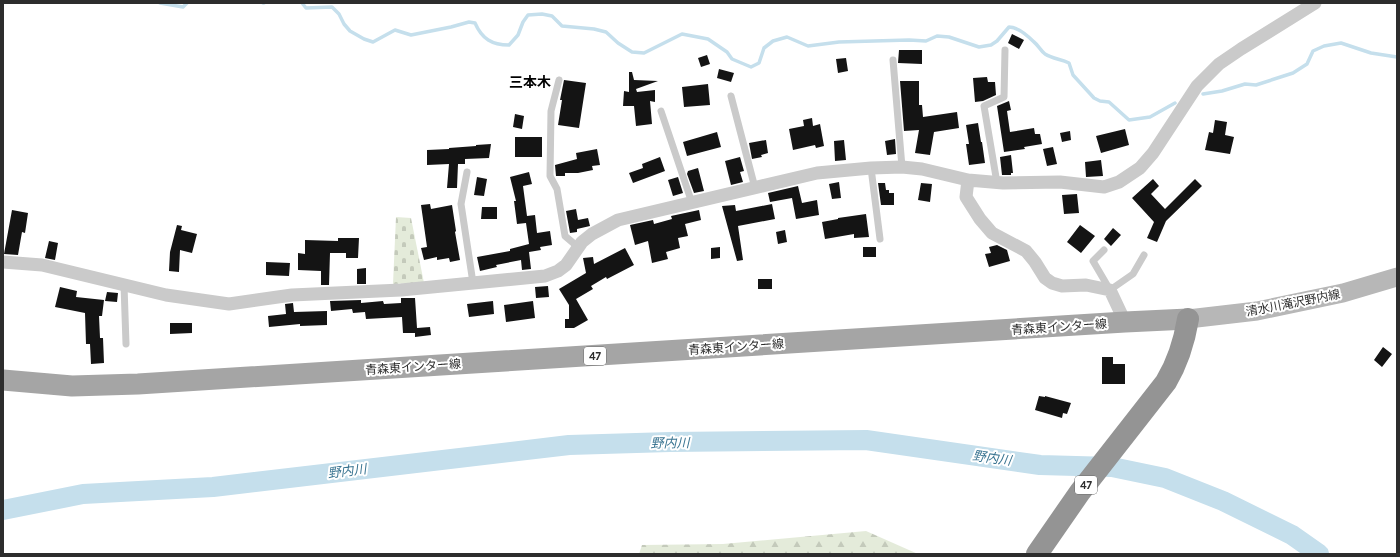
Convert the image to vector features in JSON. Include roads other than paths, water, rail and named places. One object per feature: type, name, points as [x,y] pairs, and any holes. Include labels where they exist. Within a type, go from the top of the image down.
[{"type":"highway","name":"47","points":[[1037,554],[1080,492],[1166,382],[1177,362],[1183,345],[1188,320]]},
{"type":"main road","name":"清水川滝沢野内線","points":[[1188,320],[1257,311],[1343,293],[1397,277]]},
{"type":"main road","name":"青森東インター線","points":[[3,380],[72,386],[138,384],[1125,322],[1188,320]]},
{"type":"street","points":[[3,262],[42,265],[166,295],[229,304],[292,295],[401,290],[545,276],[558,271],[566,265],[582,242],[592,234],[618,220],[817,173],[902,166],[922,169],[968,180],[997,182],[1060,182],[1104,187],[1119,182],[1140,168],[1153,153],[1197,86],[1219,64],[1315,3]]},
{"type":"street","points":[[968,180],[966,197],[980,219],[992,233],[1026,251],[1045,278],[1052,283],[1062,286],[1086,285],[1110,290],[1125,322]]},
{"type":"lane","points":[[997,182],[984,106],[1004,97],[1005,50]]},
{"type":"lane","points":[[893,60],[902,166]]},
{"type":"lane","points":[[559,80],[551,111],[550,176],[556,189],[565,236],[578,247]]},
{"type":"lane","points":[[730,96],[755,188]]},
{"type":"lane","points":[[661,111],[692,203]]},
{"type":"lane","points":[[871,168],[880,239]]},
{"type":"lane","points":[[467,172],[461,204],[473,283]]},
{"type":"lane","points":[[1104,250],[1093,261],[1110,290],[1133,274],[1144,255]]},
{"type":"lane","points":[[124,285],[126,344]]},
{"type":"waterway","points":[[160,3],[183,7],[187,3]]},
{"type":"waterway","points":[[302,3],[306,8],[332,7],[339,14],[344,24],[350,31],[373,42],[395,30],[411,35],[469,22],[475,23],[484,37],[488,40],[498,44],[509,45],[518,35],[523,22],[528,15],[542,14],[552,16],[562,26],[594,29],[606,32],[618,43],[632,52],[644,53],[682,34],[708,39],[727,52],[732,59],[751,67],[759,63],[764,48],[773,41],[787,37],[808,46],[839,42],[926,41],[937,36],[949,37],[979,47],[991,45],[997,41],[1009,27],[1012,27],[1026,35],[1045,54],[1069,63],[1073,75],[1094,98],[1100,101],[1109,102],[1129,120],[1150,117],[1175,103]]},
{"type":"waterway","points":[[1203,94],[1222,91],[1245,84],[1256,85],[1293,73],[1307,64],[1313,51],[1324,46],[1341,43],[1371,53],[1397,57]]},
{"type":"waterway","name":"野内川","points":[[3,510],[83,494],[213,487],[569,445],[670,442],[866,440],[1040,465],[1112,467],[1165,478],[1223,501],[1292,535],[1319,554]]},
{"type":"district","name":"三本木","points":[[530,82]]}]
